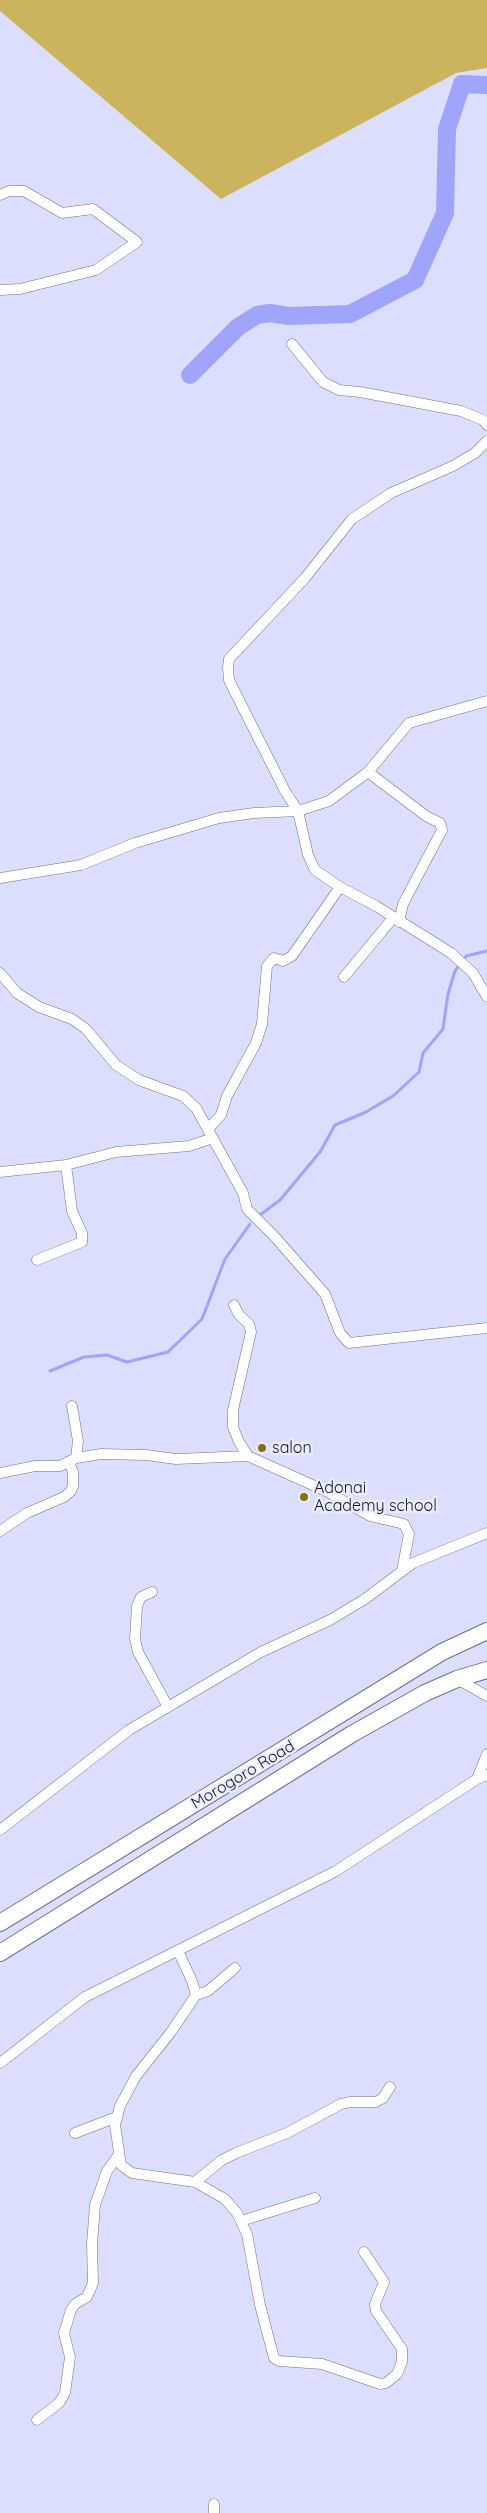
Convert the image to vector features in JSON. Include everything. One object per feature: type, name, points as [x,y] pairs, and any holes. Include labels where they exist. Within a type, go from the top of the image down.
[{"type":"highway","name":"Morogoro Road","points":[[0,1923],[442,1652],[487,1632]]},
{"type":"highway","name":"Morogoro Road","points":[[0,1953],[352,1734],[425,1692],[457,1678],[487,1670]]},
{"type":"street","points":[[0,195],[9,191],[24,191],[62,213],[93,209],[137,242],[96,270],[20,289],[0,290]]},
{"type":"street","points":[[292,344],[323,382],[339,390],[360,392],[461,411],[483,420],[487,425]]},
{"type":"street","points":[[487,441],[475,453],[453,466],[390,493],[352,519],[306,578],[229,659],[229,680],[284,791],[298,811],[308,855],[315,870],[451,953],[473,973],[487,996]]},
{"type":"street","points":[[0,878],[81,865],[135,843],[218,818],[254,812],[298,811],[329,801],[368,772],[408,723],[487,701]]},
{"type":"street","points":[[344,976],[396,920],[442,830],[440,823],[426,816],[368,772]]},
{"type":"street","points":[[0,1172],[66,1165],[116,1152],[189,1146],[211,1133],[221,1115],[227,1096],[256,1043],[262,1024],[267,966],[274,958],[284,960],[292,956],[340,887]]},
{"type":"street","points":[[0,973],[17,993],[32,1002],[72,1019],[86,1028],[116,1065],[139,1080],[182,1096],[196,1108],[243,1193],[247,1209],[274,1236],[325,1294],[340,1333],[349,1344],[487,1328]]},
{"type":"street","points":[[37,1260],[82,1242],[82,1233],[72,1211],[66,1165]]},
{"type":"street","points":[[234,1305],[239,1315],[249,1324],[251,1332],[233,1410],[233,1427],[239,1442],[248,1456]]},
{"type":"street","points":[[0,1531],[27,1513],[64,1497],[71,1491],[78,1440],[72,1406]]},
{"type":"street","points":[[0,1474],[35,1466],[60,1466],[76,1459],[116,1453],[176,1459],[248,1456],[328,1492],[370,1516],[404,1524],[409,1534],[402,1571]]},
{"type":"street","points":[[0,1830],[130,1730],[261,1652],[330,1620],[365,1599],[402,1571],[427,1557],[487,1533]]},
{"type":"street","points":[[152,1592],[141,1597],[137,1606],[135,1639],[138,1652],[168,1707]]},
{"type":"street","points":[[457,1678],[487,1696]]},
{"type":"street","points":[[477,1779],[487,1754]]},
{"type":"street","points":[[0,2063],[85,1997],[336,1871],[477,1779],[487,1775]]},
{"type":"street","points":[[178,1951],[196,1996]]},
{"type":"street","points":[[235,1968],[208,1991],[196,1996],[171,2032],[136,2076],[120,2106],[115,2125],[118,2156],[124,2169],[132,2173],[195,2182],[225,2199],[241,2221],[247,2234],[262,2314],[274,2358],[279,2361],[322,2364],[380,2384],[386,2383],[397,2374],[402,2362],[402,2349],[376,2311],[375,2304],[384,2282],[364,2252]]},
{"type":"street","points":[[195,2182],[222,2160],[287,2133],[341,2104],[376,2102],[383,2098],[390,2087]]},
{"type":"street","points":[[75,2133],[117,2117]]},
{"type":"street","points":[[37,2420],[59,2403],[65,2393],[70,2357],[64,2333],[71,2310],[75,2304],[87,2297],[93,2282],[92,2244],[95,2205],[107,2171],[118,2156]]},
{"type":"street","points":[[241,2221],[315,2198]]},
{"type":"shaded area","points":[[0,0],[487,0],[487,68],[456,73],[221,199],[0,11]]},
{"type":"waterway","points":[[190,375],[238,327],[257,315],[270,313],[289,316],[350,314],[415,280],[445,213],[447,129],[462,84],[487,85]]},
{"type":"waterway","points":[[260,1215],[280,1200],[320,1152],[335,1125],[366,1112],[393,1096],[419,1072],[423,1053],[443,1029],[448,994],[455,971],[466,956],[487,951]]},
{"type":"waterway","points":[[50,1371],[84,1357],[107,1355],[127,1362],[168,1352],[202,1319],[225,1259],[250,1224]]},
{"type":"place","name":"salon","points":[[262,1448]]},
{"type":"place","name":"Adonai Academy school","points":[[304,1497]]}]
